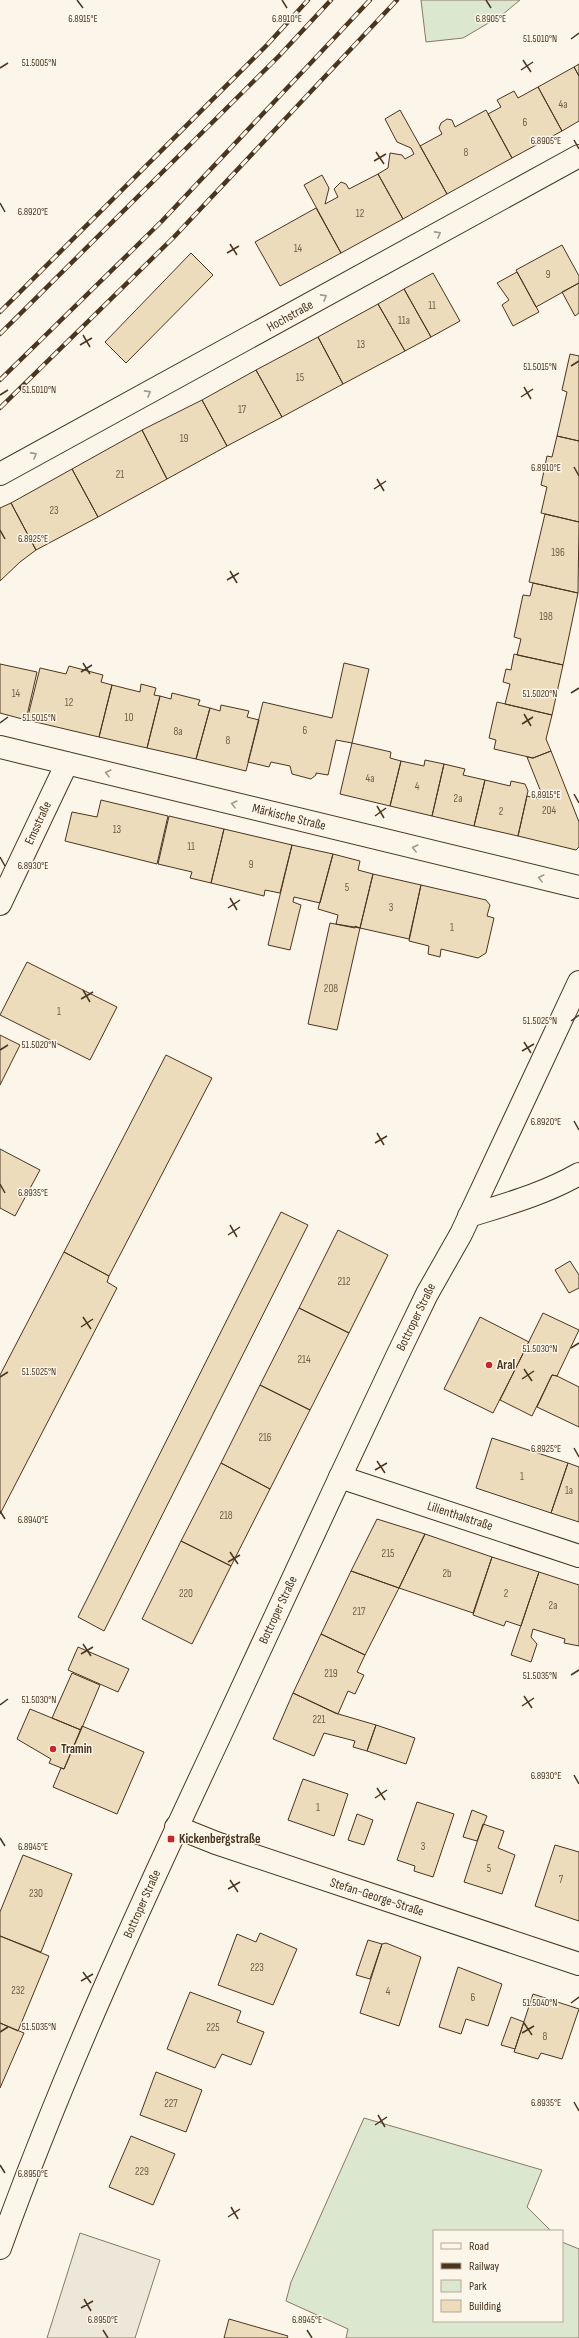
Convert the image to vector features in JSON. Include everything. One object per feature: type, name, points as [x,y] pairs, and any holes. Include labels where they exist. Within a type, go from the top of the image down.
[{"type":"street","name":"Hochstraße","points":[[0,474],[579,156]]},
{"type":"street","name":"Märkische Straße","points":[[0,747],[579,887]]},
{"type":"street","name":"Emsstraße","points":[[0,904],[66,764]]},
{"type":"street","name":"Bottroper Straße","points":[[0,2248],[50,2114],[88,2021],[176,1827],[427,1294],[469,1216],[579,982]]},
{"type":"street","points":[[469,1216],[555,1188],[579,1174]]},
{"type":"street","name":"Lilienthalstraße","points":[[340,1477],[579,1556]]},
{"type":"street","name":"Stefan-George-Straße","points":[[176,1827],[216,1843],[579,1964]]},
{"type":"green space","points":[[421,0],[520,0],[502,15],[463,38],[426,42]]},
{"type":"green space","points":[[364,2118],[542,2170],[527,2207],[550,2230],[433,2230],[433,2322],[563,2322],[563,2242],[579,2249],[579,2338],[346,2338],[348,2329],[286,2301],[291,2282]]},
{"type":"shaded area","points":[[80,2233],[160,2260],[135,2338],[47,2338]]},
{"type":"building","points":[[579,64],[579,76],[574,67]]},
{"type":"building","points":[[574,67],[579,76],[579,121],[562,131],[538,87]]},
{"type":"building","points":[[538,87],[562,131],[512,158],[488,114],[501,107],[497,100],[514,91],[518,98]]},
{"type":"building","points":[[400,110],[447,194],[403,219],[378,174],[388,168],[390,153],[402,155],[405,159],[414,154],[411,148],[397,142],[385,119]]},
{"type":"building","points":[[486,110],[512,158],[447,194],[420,146],[442,134],[439,128],[441,123],[447,119],[452,120],[455,127]]},
{"type":"building","points":[[378,174],[403,219],[341,253],[304,185],[322,175],[329,188],[325,204],[338,197],[334,189],[341,182],[346,184],[349,189]]},
{"type":"building","points":[[316,208],[341,253],[280,286],[255,242]]},
{"type":"building","points":[[562,245],[579,276],[579,283],[536,307],[516,270]]},
{"type":"building","points":[[191,253],[213,275],[126,363],[105,342]]},
{"type":"building","points":[[517,272],[539,312],[513,326],[502,305],[509,300],[497,283]]},
{"type":"building","points":[[433,273],[460,321],[431,337],[404,289]]},
{"type":"building","points":[[579,283],[579,313],[575,316],[562,292]]},
{"type":"building","points":[[404,289],[431,337],[405,351],[378,304]]},
{"type":"building","points":[[378,304],[405,351],[343,384],[318,337]]},
{"type":"building","points":[[318,337],[343,384],[282,417],[256,370]]},
{"type":"building","points":[[570,354],[579,356],[579,441],[557,436],[567,392],[562,390]]},
{"type":"building","points":[[256,370],[282,417],[227,446],[202,400]]},
{"type":"building","points":[[202,400],[227,446],[167,479],[142,430]]},
{"type":"building","points":[[142,430],[167,479],[98,517],[72,469]]},
{"type":"building","points":[[557,436],[579,441],[579,522],[541,513],[547,487],[541,485],[547,456],[552,457]]},
{"type":"building","points":[[72,469],[98,517],[36,550],[11,503]]},
{"type":"building","points":[[11,503],[36,550],[20,562],[0,581],[0,508]]},
{"type":"building","points":[[545,514],[579,522],[578,593],[529,582]]},
{"type":"building","points":[[533,583],[578,593],[563,665],[517,655],[521,639],[514,637],[523,595],[530,596]]},
{"type":"building","points":[[514,654],[563,665],[552,715],[505,704],[510,684],[503,682],[506,669],[511,670]]},
{"type":"building","points":[[344,663],[369,669],[352,743],[336,740],[328,775],[316,773],[316,775],[311,779],[292,774],[290,766],[271,762],[269,767],[248,762],[263,702],[332,718]]},
{"type":"building","points":[[0,664],[37,672],[26,720],[0,713]]},
{"type":"building","points":[[69,666],[103,675],[101,682],[112,685],[99,737],[27,720],[40,668],[66,674]]},
{"type":"building","points":[[141,684],[156,688],[154,695],[160,696],[147,748],[99,737],[112,685],[140,692]]},
{"type":"building","points":[[172,693],[200,700],[198,705],[210,708],[196,759],[147,748],[160,696],[171,699]]},
{"type":"building","points":[[497,702],[552,715],[546,739],[551,751],[533,758],[494,749],[496,740],[489,738]]},
{"type":"building","points":[[221,705],[249,711],[247,717],[259,720],[246,771],[196,759],[210,708],[220,711]]},
{"type":"building","points":[[352,743],[391,752],[390,758],[401,761],[390,806],[340,794]]},
{"type":"building","points":[[551,751],[579,822],[579,847],[576,850],[518,836],[527,796],[538,799],[543,797],[527,757],[533,758]]},
{"type":"building","points":[[425,760],[444,764],[432,816],[390,806],[401,761],[424,766]]},
{"type":"building","points":[[444,764],[465,769],[463,775],[485,780],[474,826],[432,816]]},
{"type":"building","points":[[485,780],[510,786],[511,781],[525,784],[528,791],[518,836],[474,826]]},
{"type":"building","points":[[101,800],[168,816],[157,864],[65,841],[72,812],[97,817]]},
{"type":"building","points":[[169,816],[224,829],[211,883],[190,878],[192,872],[158,864]]},
{"type":"building","points":[[224,829],[292,845],[280,893],[265,890],[264,896],[211,883]]},
{"type":"building","points":[[292,845],[333,854],[320,903],[294,897],[293,902],[301,905],[290,950],[268,945]]},
{"type":"building","points":[[333,854],[360,861],[358,870],[373,874],[360,928],[336,924],[338,915],[318,909]]},
{"type":"building","points":[[373,874],[421,885],[409,939],[360,928]]},
{"type":"building","points":[[421,885],[486,900],[490,905],[487,916],[494,918],[486,953],[478,958],[441,949],[440,957],[428,954],[429,946],[409,941]]},
{"type":"building","points":[[330,923],[360,928],[337,1030],[308,1024]]},
{"type":"building","points":[[27,962],[117,1007],[90,1060],[0,1015]]},
{"type":"building","points":[[0,1035],[20,1045],[0,1085]]},
{"type":"building","points":[[166,1055],[212,1078],[109,1276],[64,1252]]},
{"type":"building","points":[[0,1149],[40,1170],[15,1216],[0,1208]]},
{"type":"building","points":[[281,1212],[308,1225],[104,1631],[78,1617]]},
{"type":"building","points":[[338,1230],[388,1255],[349,1333],[299,1308]]},
{"type":"building","points":[[64,1252],[109,1276],[107,1282],[117,1288],[0,1514],[0,1375]]},
{"type":"building","points":[[570,1261],[579,1275],[579,1288],[569,1293],[555,1270]]},
{"type":"building","points":[[299,1308],[349,1333],[310,1410],[260,1385]]},
{"type":"building","points":[[543,1313],[579,1330],[557,1376],[552,1375],[532,1416],[500,1400]]},
{"type":"building","points":[[480,1317],[529,1342],[493,1413],[444,1389]]},
{"type":"building","points":[[552,1375],[579,1387],[579,1427],[537,1407]]},
{"type":"building","points":[[260,1385],[310,1410],[270,1489],[221,1463]]},
{"type":"building","points":[[492,1438],[568,1463],[551,1513],[476,1488]]},
{"type":"building","points":[[221,1463],[270,1489],[231,1566],[181,1541]]},
{"type":"building","points":[[568,1463],[579,1467],[579,1522],[551,1513]]},
{"type":"building","points":[[377,1519],[425,1534],[399,1588],[351,1571]]},
{"type":"building","points":[[425,1534],[492,1557],[473,1613],[399,1588]]},
{"type":"building","points":[[181,1541],[231,1566],[192,1644],[142,1619]]},
{"type":"building","points":[[492,1557],[539,1572],[521,1626],[506,1621],[504,1626],[473,1615]]},
{"type":"building","points":[[351,1571],[399,1588],[365,1655],[321,1634]]},
{"type":"building","points":[[539,1572],[579,1585],[579,1646],[564,1643],[565,1639],[533,1629],[531,1637],[537,1644],[531,1662],[511,1655]]},
{"type":"building","points":[[321,1634],[365,1655],[357,1672],[364,1675],[355,1694],[348,1691],[338,1714],[293,1693]]},
{"type":"building","points":[[78,1647],[129,1669],[118,1692],[68,1670]]},
{"type":"building","points":[[72,1673],[100,1685],[81,1730],[52,1718]]},
{"type":"building","points":[[293,1693],[335,1713],[376,1725],[367,1751],[353,1747],[355,1741],[324,1733],[314,1756],[273,1739]]},
{"type":"building","name":"Tramin","points":[[30,1709],[81,1730],[64,1769],[49,1763],[51,1759],[17,1739]]},
{"type":"building","points":[[376,1725],[415,1738],[406,1764],[367,1751]]},
{"type":"building","points":[[82,1726],[144,1752],[117,1814],[53,1787],[61,1768],[64,1769]]},
{"type":"building","points":[[303,1779],[348,1794],[334,1836],[288,1820]]},
{"type":"building","points":[[417,1802],[454,1814],[433,1877],[414,1871],[415,1866],[397,1860]]},
{"type":"building","points":[[472,1810],[487,1816],[477,1841],[463,1837]]},
{"type":"building","points":[[357,1814],[373,1820],[364,1845],[348,1840]]},
{"type":"building","points":[[483,1824],[504,1831],[498,1848],[515,1855],[502,1894],[464,1882]]},
{"type":"building","points":[[555,1845],[579,1852],[579,1921],[535,1906]]},
{"type":"building","points":[[23,1855],[72,1874],[41,1952],[0,1936],[0,1912]]},
{"type":"building","points":[[260,1933],[297,1949],[273,2005],[218,1985],[237,1934],[256,1942]]},
{"type":"building","points":[[0,1936],[49,1956],[18,2031],[0,2023]]},
{"type":"building","points":[[368,1940],[382,1944],[370,1979],[356,1975]]},
{"type":"building","points":[[386,1943],[421,1957],[399,2026],[360,2013],[382,1944]]},
{"type":"building","points":[[458,1967],[502,1984],[488,2026],[466,2019],[461,2034],[439,2027]]},
{"type":"building","points":[[190,1992],[241,2011],[237,2022],[264,2032],[251,2065],[222,2054],[215,2068],[167,2049]]},
{"type":"building","points":[[533,1994],[579,2009],[562,2059],[541,2053],[538,2059],[514,2052]]},
{"type":"building","points":[[511,2017],[524,2022],[515,2049],[501,2045]]},
{"type":"building","points":[[0,2023],[24,2033],[0,2088]]},
{"type":"building","points":[[156,2072],[202,2090],[186,2132],[140,2115]]},
{"type":"building","points":[[131,2136],[175,2154],[153,2205],[109,2187]]},
{"type":"building","points":[[229,2319],[288,2336],[287,2338],[224,2338]]},
{"type":"railway","points":[[0,312],[267,45],[308,0]]},
{"type":"railway","points":[[0,334],[279,56],[331,0]]},
{"type":"railway","points":[[0,380],[162,221],[370,0]]},
{"type":"railway","points":[[0,408],[174,237],[397,0]]},
{"type":"place","name":"Aral","points":[[489,1365]]},
{"type":"place","name":"Tramin","points":[[53,1749]]},
{"type":"place","name":"Kickenbergstraße","points":[[171,1839]]}]
